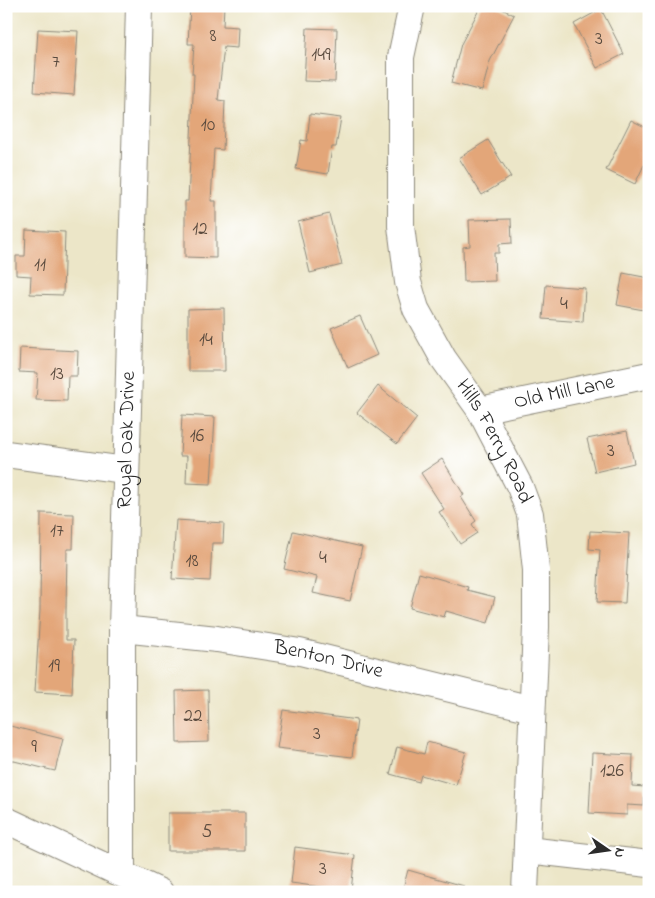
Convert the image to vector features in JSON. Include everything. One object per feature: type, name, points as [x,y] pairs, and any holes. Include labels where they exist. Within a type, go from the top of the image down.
[{"type":"street","name":"Royal Oak Drive","points":[[122,874],[122,630],[125,470],[139,6]]},
{"type":"street","name":"Hills Ferry Road","points":[[412,6],[401,57],[401,226],[405,263],[416,309],[443,358],[480,410],[520,487],[530,514],[536,570],[524,892]]},
{"type":"street","name":"Old Mill Lane","points":[[480,410],[649,375]]},
{"type":"street","points":[[6,454],[125,470]]},
{"type":"street","name":"Benton Drive","points":[[122,630],[216,639],[300,652],[532,709]]},
{"type":"street","points":[[6,820],[160,892]]},
{"type":"street","points":[[527,850],[649,864]]},
{"type":"building","points":[[190,6],[224,6],[223,26],[238,27],[237,48],[224,47],[218,100],[225,101],[223,150],[214,149],[211,201],[216,201],[216,258],[185,257],[185,201],[188,201],[194,74],[192,74],[194,44],[188,44]]},
{"type":"building","points":[[481,6],[496,6],[514,15],[490,61],[482,91],[451,83],[461,44]]},
{"type":"building","points":[[601,9],[624,54],[597,68],[574,24]]},
{"type":"building","points":[[307,28],[337,29],[335,82],[304,81]]},
{"type":"building","points":[[38,29],[78,31],[74,95],[34,92]]},
{"type":"building","points":[[310,114],[341,118],[336,147],[332,147],[328,174],[296,169],[301,140],[307,141]]},
{"type":"building","points":[[631,120],[649,129],[649,167],[644,165],[635,184],[606,170]]},
{"type":"building","points":[[488,140],[511,177],[482,195],[459,158]]},
{"type":"building","points":[[329,214],[342,265],[310,273],[298,222]]},
{"type":"building","points":[[511,219],[512,243],[499,244],[499,253],[494,253],[495,281],[464,282],[463,247],[470,246],[469,220]]},
{"type":"building","points":[[26,230],[65,232],[63,295],[30,294],[31,276],[16,275],[16,256],[25,256]]},
{"type":"building","points":[[623,273],[649,278],[649,311],[617,305]]},
{"type":"building","points":[[546,285],[585,288],[583,322],[543,319]]},
{"type":"building","points":[[224,308],[225,371],[188,371],[188,309]]},
{"type":"building","points":[[360,316],[377,355],[348,368],[331,328]]},
{"type":"building","points":[[20,348],[78,351],[77,376],[68,376],[67,401],[36,400],[38,373],[19,372]]},
{"type":"building","points":[[378,386],[417,418],[397,444],[357,413]]},
{"type":"building","points":[[182,415],[215,417],[211,484],[186,483],[187,456],[180,456]]},
{"type":"building","points":[[627,431],[634,463],[595,472],[587,439]]},
{"type":"building","points":[[442,459],[464,495],[461,497],[476,521],[472,524],[477,533],[460,544],[439,512],[444,509],[421,473]]},
{"type":"building","points":[[41,513],[74,514],[73,549],[67,549],[66,611],[66,640],[74,640],[72,694],[35,692],[40,610]]},
{"type":"building","points":[[176,520],[224,523],[223,543],[212,543],[210,581],[172,579]]},
{"type":"building","points":[[293,531],[362,547],[350,601],[313,593],[317,577],[284,569]]},
{"type":"building","points":[[590,531],[629,533],[625,603],[597,602],[600,550],[589,549]]},
{"type":"building","points":[[419,573],[468,587],[467,590],[495,597],[488,623],[446,611],[444,617],[410,608]]},
{"type":"building","points":[[208,690],[209,742],[177,743],[176,691]]},
{"type":"building","points":[[283,710],[357,720],[352,757],[277,748]]},
{"type":"building","points":[[6,725],[63,739],[55,771],[6,759]]},
{"type":"building","points":[[427,742],[466,752],[456,785],[421,775],[419,782],[390,774],[397,747],[424,754]]},
{"type":"building","points":[[592,753],[633,755],[632,786],[645,787],[644,806],[627,805],[627,815],[589,813]]},
{"type":"building","points":[[168,813],[245,813],[245,851],[168,851]]},
{"type":"building","points":[[295,847],[355,855],[351,891],[291,883]]},
{"type":"building","points":[[408,870],[464,886],[464,892],[402,892]]}]
